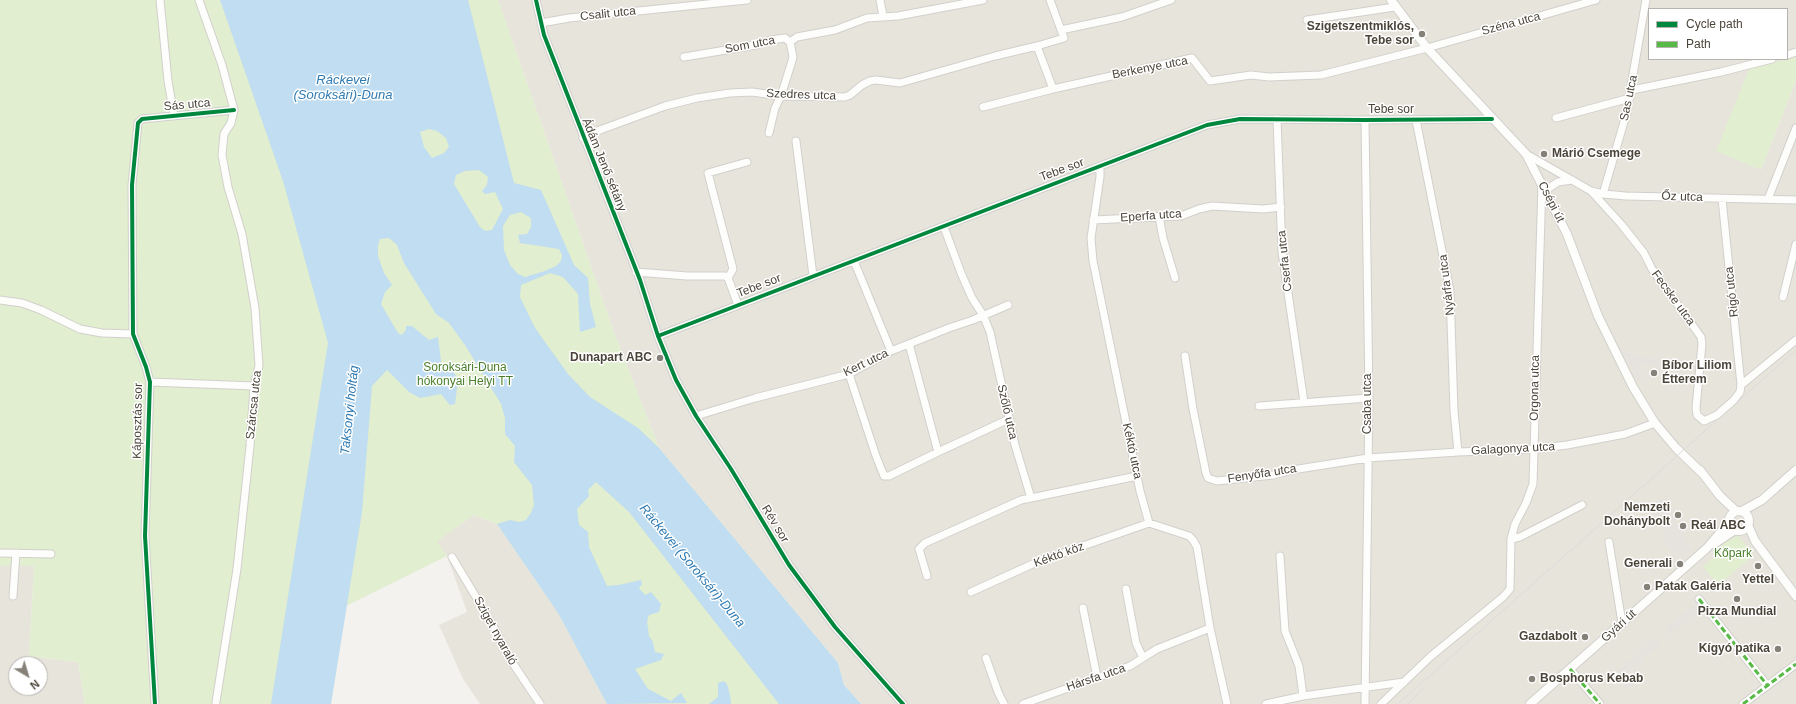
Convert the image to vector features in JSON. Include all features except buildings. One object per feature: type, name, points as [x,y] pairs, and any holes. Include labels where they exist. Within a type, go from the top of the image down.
[{"type":"street","points":[[160,0],[168,81],[174,116]]},
{"type":"street","points":[[199,0],[222,65],[234,110]]},
{"type":"street","name":"Ádám Jenő sétány","points":[[536,0],[544,35],[636,272],[658,336]]},
{"type":"street","name":"Csalit utca","points":[[541,23],[569,18],[747,0]]},
{"type":"street","points":[[880,0],[883,16]]},
{"type":"street","name":"Som utca","points":[[684,57],[756,45],[771,40],[785,38],[790,42],[797,37],[835,30],[867,18],[898,16],[982,0]]},
{"type":"street","points":[[1050,0],[1061,30],[1122,17],[1171,0]]},
{"type":"street","name":"Széna utca","points":[[1427,48],[1596,0]]},
{"type":"street","name":"Sas utca","points":[[1603,194],[1632,90],[1646,0]]},
{"type":"street","points":[[1308,20],[1393,3]]},
{"type":"street","name":"Csépi út","points":[[1393,3],[1427,48],[1526,154],[1544,186],[1567,234],[1598,316],[1633,387],[1655,423],[1665,434],[1680,445],[1734,515]]},
{"type":"street","name":"Szedres utca","points":[[583,138],[600,130],[665,106],[697,98],[744,92],[781,96],[850,95],[862,85],[870,81],[876,80],[900,83],[1064,38],[1061,30]]},
{"type":"street","points":[[769,133],[775,108],[781,96],[793,56],[790,42]]},
{"type":"street","points":[[1037,46],[1053,89]]},
{"type":"street","name":"Berkenye utca","points":[[983,107],[1053,89],[1192,58],[1210,81],[1251,75],[1269,78],[1321,75],[1427,48]]},
{"type":"street","points":[[1740,60],[1742,66]]},
{"type":"street","points":[[1632,90],[1768,60]]},
{"type":"street","points":[[1556,118],[1630,98]]},
{"type":"street","name":"Sás utca","points":[[142,119],[234,110]]},
{"type":"street","name":"Szárcsa utca","points":[[216,702],[243,518],[254,386],[259,366],[255,308],[242,234],[228,187],[222,155],[224,134],[231,123],[234,110]]},
{"type":"street","name":"Káposztás sor","points":[[142,119],[138,123],[132,185],[134,334],[150,382],[145,536],[155,704]]},
{"type":"street","name":"Tebe sor","points":[[658,336],[813,276],[854,262],[993,206],[1207,125],[1240,119],[1492,119]]},
{"type":"street","name":"Cserfa utca","points":[[1277,119],[1284,271],[1304,402]]},
{"type":"street","name":"Csaba utca","points":[[1365,120],[1369,398],[1364,641],[1365,704]]},
{"type":"street","name":"Nyárfa utca","points":[[1416,120],[1450,291],[1454,411],[1458,452]]},
{"type":"street","points":[[1768,198],[1796,128]]},
{"type":"street","points":[[796,141],[813,276]]},
{"type":"street","name":"Őz utca","points":[[1526,154],[1591,191],[1603,194],[1722,199],[1768,198],[1796,200]]},
{"type":"street","points":[[728,278],[733,269],[708,173],[747,162]]},
{"type":"street","name":"Kéktó utca","points":[[1100,166],[1100,177],[1091,238],[1096,279],[1137,476],[1149,523]]},
{"type":"street","points":[[1544,186],[1572,180]]},
{"type":"street","name":"Orgona utca","points":[[1404,682],[1430,657],[1503,597],[1510,588],[1511,539],[1515,524],[1526,503],[1533,484],[1544,186]]},
{"type":"street","name":"Fecske utca","points":[[1591,191],[1621,224],[1644,253],[1652,269],[1701,337],[1702,344],[1696,408],[1697,415],[1704,421],[1718,415],[1740,392],[1741,385]]},
{"type":"street","name":"Rigó utca","points":[[1722,199],[1741,385]]},
{"type":"street","name":"Eperfa utca","points":[[1093,220],[1181,216],[1212,206],[1262,209],[1281,207]]},
{"type":"street","points":[[1159,216],[1163,238],[1175,278]]},
{"type":"street","name":"Szőlő utca","points":[[944,227],[972,298],[983,315],[995,352],[1015,445],[1031,498]]},
{"type":"street","points":[[1783,297],[1796,244]]},
{"type":"street","points":[[854,262],[891,351]]},
{"type":"street","points":[[636,272],[687,276],[725,276],[728,278],[738,305]]},
{"type":"street","points":[[0,300],[22,303],[41,310],[80,329],[102,333],[134,334]]},
{"type":"street","name":"Kert utca","points":[[696,416],[756,398],[849,374],[891,351],[1008,305]]},
{"type":"street","name":"Rév sor","points":[[658,336],[676,380],[696,416],[731,469],[789,565],[835,627],[903,704]]},
{"type":"street","points":[[1741,385],[1796,340]]},
{"type":"street","points":[[909,344],[938,452]]},
{"type":"street","name":"Fenyőfa utca","points":[[1185,356],[1193,410],[1208,478],[1211,480],[1230,480],[1273,475],[1292,470],[1368,458]]},
{"type":"street","points":[[849,374],[884,476],[889,476],[1009,419]]},
{"type":"street","points":[[150,382],[254,386]]},
{"type":"street","points":[[1259,406],[1369,398]]},
{"type":"street","name":"Galagonya utca","points":[[1368,458],[1534,449],[1606,439],[1655,423]]},
{"type":"street","name":"Gyári út","points":[[1530,704],[1707,548],[1734,515],[1762,500],[1796,470]]},
{"type":"street","points":[[927,576],[919,549],[925,543],[1015,503],[1031,498],[1137,476]]},
{"type":"street","name":"Gyári út","points":[[1707,548],[1738,530],[1748,522],[1762,500]]},
{"type":"street","points":[[1511,539],[1520,538],[1582,505]]},
{"type":"street","points":[[1755,541],[1731,527],[1734,515],[1746,515],[1755,541],[1796,596]]},
{"type":"street","points":[[1149,523],[1182,533],[1193,540],[1197,547],[1210,628],[1227,704]]},
{"type":"street","name":"Kéktó köz","points":[[971,592],[1037,562],[1149,523]]},
{"type":"street","points":[[1608,542],[1622,623]]},
{"type":"street","points":[[0,553],[50,554]]},
{"type":"street","points":[[13,596],[16,553]]},
{"type":"street","points":[[1280,556],[1285,631],[1299,666],[1303,696]]},
{"type":"street","name":"Sziget nyaraló","points":[[452,557],[491,622],[512,662],[540,704]]},
{"type":"street","points":[[1126,589],[1136,644],[1143,658]]},
{"type":"street","points":[[1699,599],[1768,685]]},
{"type":"street","points":[[1083,608],[1098,677]]},
{"type":"street","name":"Hársfa utca","points":[[1023,704],[1130,666],[1157,649],[1210,628]]},
{"type":"street","points":[[986,658],[998,692],[1004,704]]},
{"type":"street","points":[[1743,704],[1796,664]]},
{"type":"street","points":[[1570,669],[1600,704]]},
{"type":"street","points":[[1266,704],[1303,696],[1404,682]]},
{"type":"street","points":[[1381,704],[1404,682]]},
{"type":"shaded area","points":[[498,0],[1796,0],[1796,57],[1788,59],[1788,8],[1648,8],[1648,60],[1785,60],[1749,70],[1761,170],[1796,80],[1796,704],[861,704],[844,685],[838,663],[659,448],[615,335]]},
{"type":"shaded area","points":[[1624,352],[1667,362],[1668,369],[1647,365],[1644,366],[1642,364],[1637,366],[1644,377],[1643,380],[1638,379]]},
{"type":"shaded area","points":[[1664,498],[1691,550],[1683,556],[1681,550],[1675,552],[1670,550],[1665,543],[1664,532],[1658,520],[1654,519],[1646,505]]},
{"type":"shaded area","points":[[474,515],[497,524],[558,613],[607,704],[480,704],[463,679],[439,625],[467,612],[447,556],[436,541]]},
{"type":"shaded area","points":[[34,565],[29,656],[8,656],[8,696],[48,696],[48,658],[78,662],[85,704],[0,704],[0,566]]},
{"type":"shaded area","points":[[1697,601],[1703,607],[1670,635],[1665,629]]},
{"type":"shaded area","points":[[1655,638],[1660,644],[1625,674],[1633,683],[1626,689],[1613,675]]},
{"type":"green space","name":"Soroksári-Duna hókonyai Helyi TT","points":[[0,0],[498,0],[615,335],[659,448],[838,663],[844,685],[861,704],[607,704],[558,613],[497,524],[474,515],[437,541],[447,556],[346,606],[331,704],[85,704],[78,662],[48,658],[48,656],[29,656],[34,566],[0,566]]},
{"type":"green space","points":[[1796,57],[1796,80],[1761,170],[1716,151],[1749,69]]},
{"type":"green space","name":"Kőpark","points":[[1738,536],[1754,555],[1718,585],[1703,567],[1713,558],[1721,545]]},
{"type":"water","name":"Ráckevei (Soroksári)-Duna","points":[[220,0],[468,0],[514,183],[541,190],[574,265],[588,278],[590,304],[596,327],[580,332],[578,294],[563,277],[550,273],[521,285],[520,297],[535,328],[568,374],[590,397],[638,428],[659,448],[838,663],[844,685],[861,704],[779,704],[629,512],[596,482],[588,490],[589,496],[577,509],[579,525],[588,532],[589,547],[607,586],[641,580],[642,584],[639,588],[645,595],[651,592],[661,604],[659,612],[649,615],[647,621],[649,636],[653,642],[655,652],[664,654],[661,660],[635,669],[648,689],[671,701],[681,693],[687,703],[607,704],[558,613],[497,524],[510,520],[519,522],[526,520],[534,505],[532,485],[514,462],[515,446],[505,434],[505,418],[501,404],[465,345],[449,323],[436,314],[404,263],[397,245],[389,238],[380,239],[378,245],[378,256],[384,273],[392,285],[385,292],[381,304],[398,333],[402,335],[406,330],[406,326],[412,326],[429,340],[438,337],[442,369],[453,371],[460,383],[457,388],[455,404],[450,405],[441,394],[420,398],[409,392],[387,370],[372,386],[362,512],[331,704],[271,704],[328,343],[283,181]],"holes":[[[429,129],[437,131],[446,138],[449,147],[444,153],[432,158],[424,147],[420,132]],[[479,170],[488,177],[487,185],[482,191],[485,194],[495,192],[503,209],[492,230],[485,231],[480,227],[454,184],[456,175],[465,171]],[[521,212],[531,218],[531,227],[527,234],[518,235],[520,243],[559,249],[562,255],[561,261],[556,266],[545,271],[525,277],[518,274],[510,265],[504,250],[503,226],[510,215]]]},
{"type":"water","points":[[724,681],[727,684],[731,704],[709,704],[718,697],[718,683]]},
{"type":"tram line","points":[[1398,704],[1796,350]]},
{"type":"tram line","points":[[1408,704],[1423,688]]},
{"type":"marked path","points":[[1699,599],[1767,685]]},
{"type":"marked path","points":[[1743,704],[1796,664]]},
{"type":"marked path","points":[[1570,669],[1600,704]]},
{"type":"cycle path","points":[[536,0],[544,35],[640,280],[658,336],[676,380],[696,416],[731,469],[789,565],[835,627],[903,704]]},
{"type":"cycle path","points":[[155,704],[145,536],[150,382],[146,367],[133,334],[132,185],[138,123],[142,119],[234,110]]},
{"type":"cycle path","points":[[658,336],[1207,125],[1240,119],[1492,119]]},
{"type":"place","name":"Szigetszentmiklós, Tebe sor","points":[[1422,34]]},
{"type":"place","name":"Márió Csemege","points":[[1544,154]]},
{"type":"place","name":"Dunapart ABC","points":[[660,358]]},
{"type":"place","name":"Bíbor Liliom Étterem","points":[[1654,373]]},
{"type":"place","name":"Nemzeti Dohánybolt","points":[[1678,515]]},
{"type":"place","name":"Reál ABC","points":[[1683,526]]},
{"type":"place","name":"Generali","points":[[1680,564]]},
{"type":"place","name":"Yettel","points":[[1758,566]]},
{"type":"place","name":"Patak Galéria","points":[[1647,587]]},
{"type":"place","name":"Pizza Mundial","points":[[1737,599]]},
{"type":"place","name":"Gazdabolt","points":[[1585,637]]},
{"type":"place","name":"Kígyó patika","points":[[1778,649]]},
{"type":"place","name":"Bosphorus Kebab","points":[[1532,679]]},
{"type":"water label","name":"Taksonyi holtág","points":[[350,410]]}]
